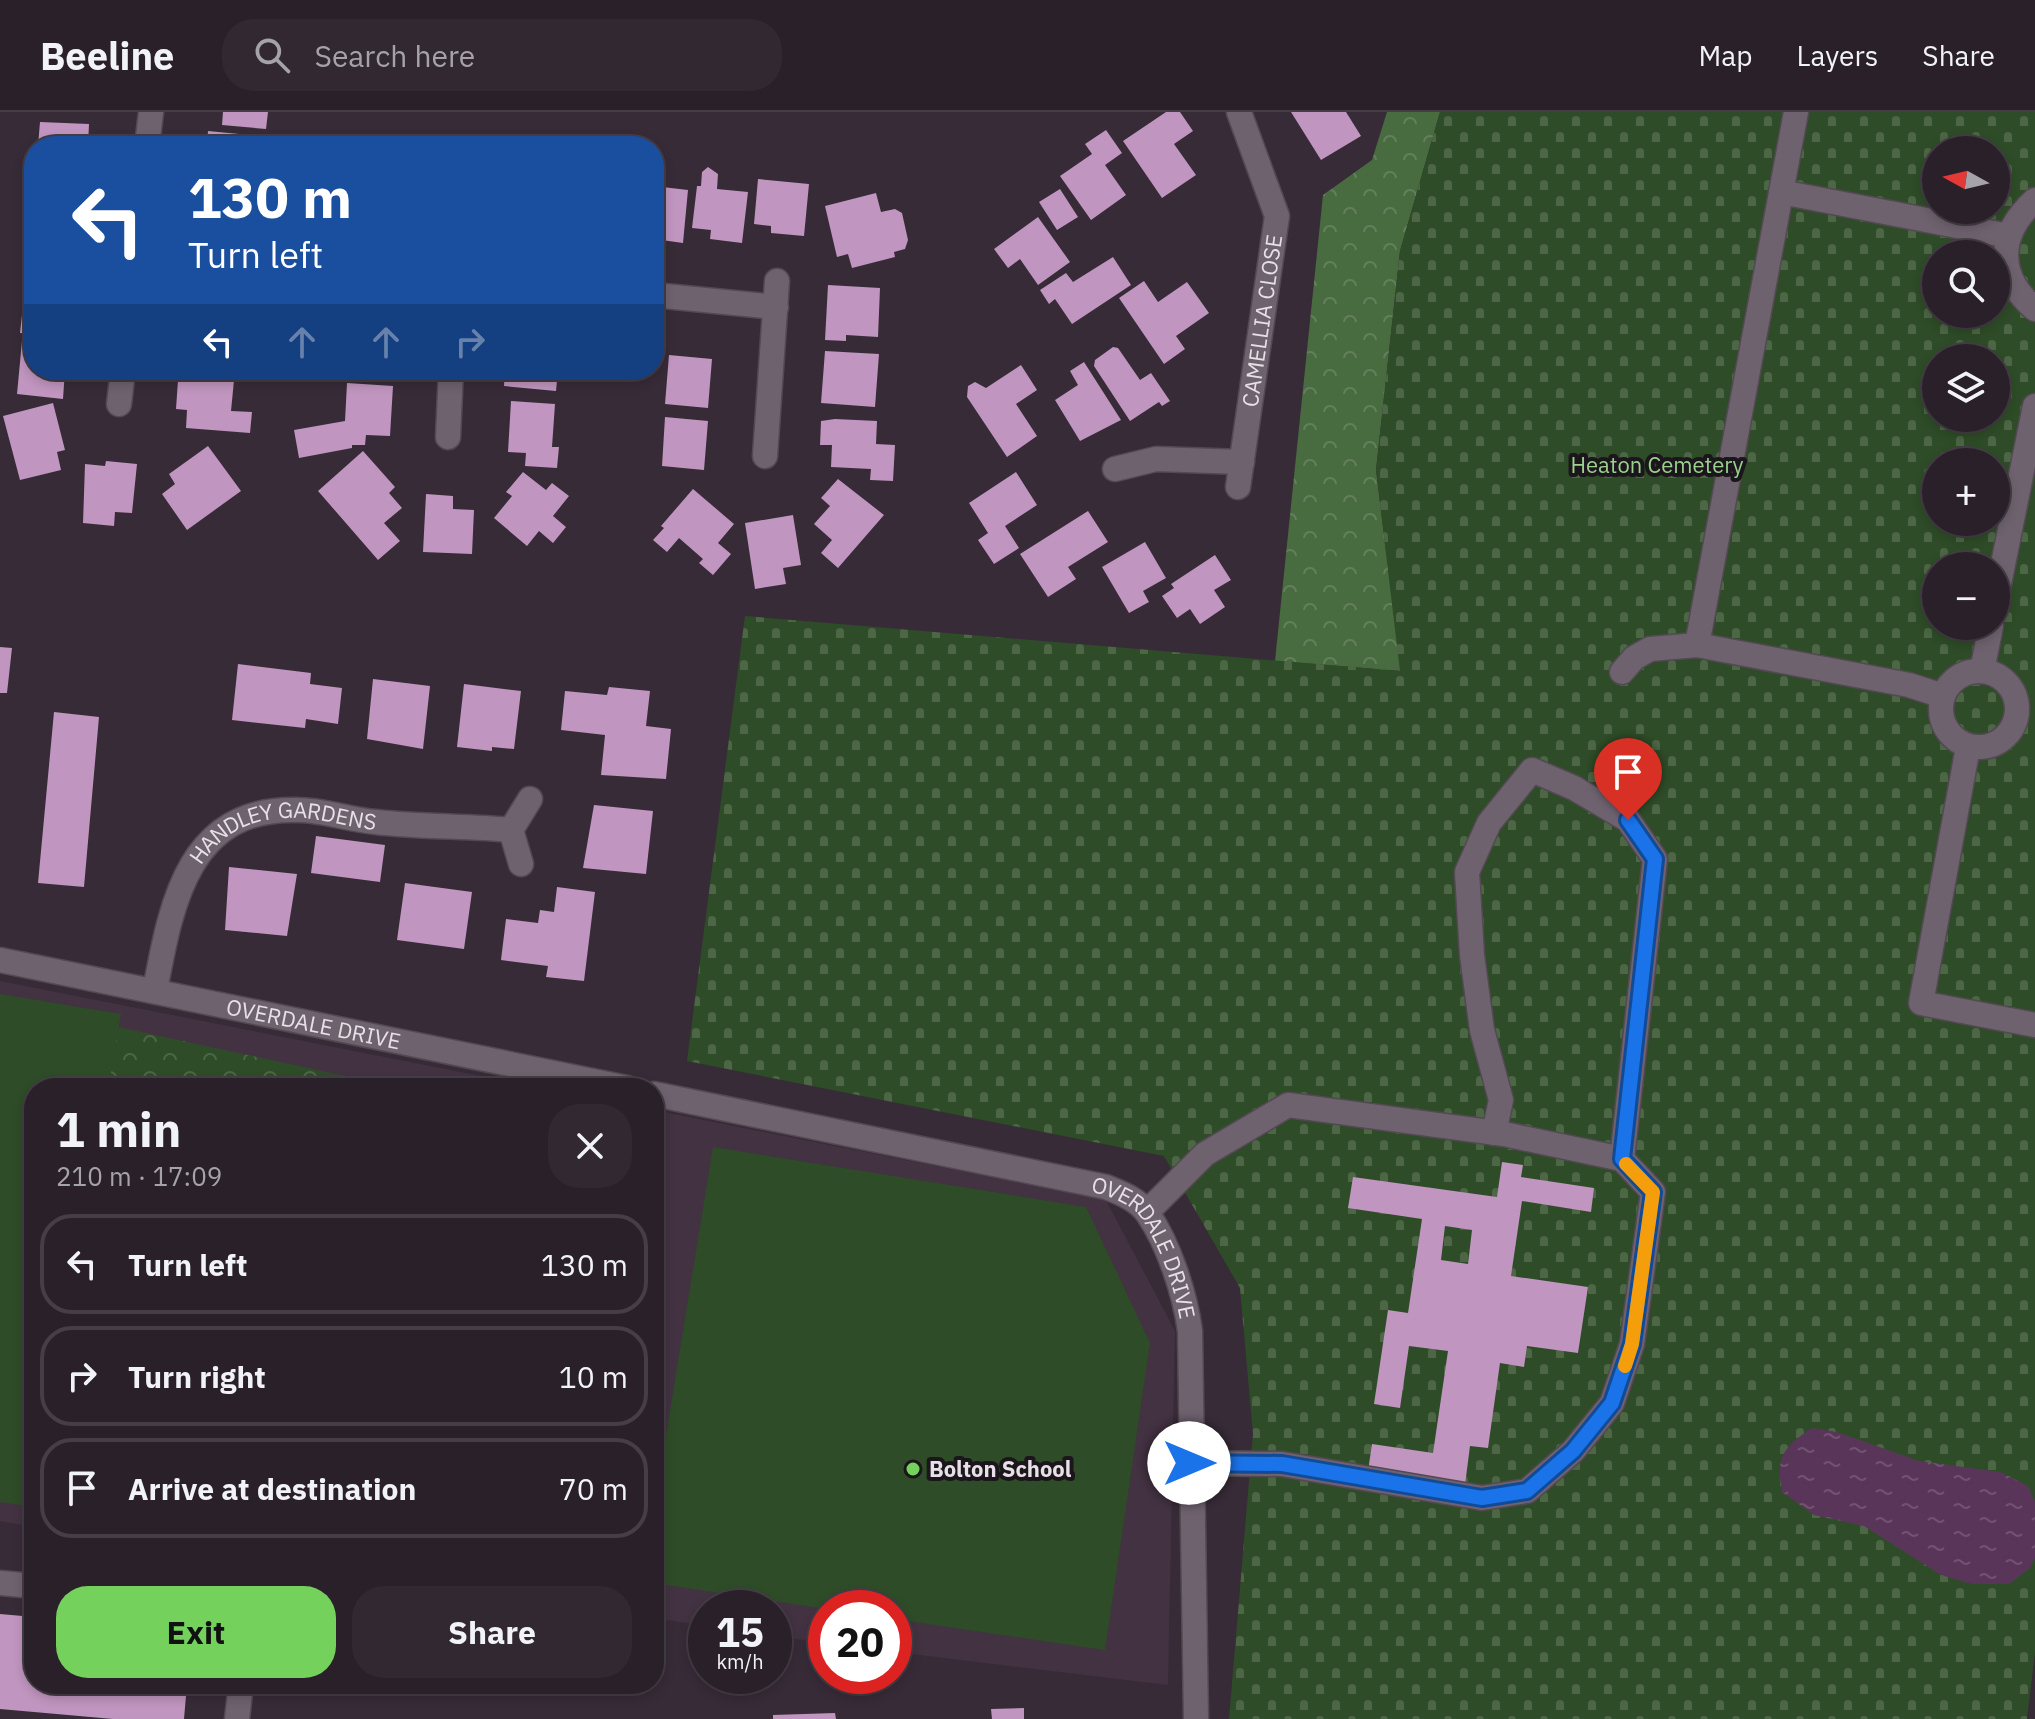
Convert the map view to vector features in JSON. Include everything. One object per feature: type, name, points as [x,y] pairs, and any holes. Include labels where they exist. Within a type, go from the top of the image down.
[{"type":"street","points":[[148,136],[151,112]]},
{"type":"street","name":"CAMELLIA CLOSE","points":[[1238,487],[1277,216],[1239,112]]},
{"type":"street","points":[[1697,645],[1796,112]]},
{"type":"street","points":[[1781,192],[2009,236]]},
{"type":"street","points":[[2035,200],[2019,215],[2006,250],[2008,273],[2018,295],[2035,309]]},
{"type":"street","points":[[765,456],[777,281]]},
{"type":"street","points":[[664,296],[776,307]]},
{"type":"street","points":[[119,404],[122,380]]},
{"type":"street","points":[[448,437],[451,380]]},
{"type":"street","points":[[2005,552],[2035,406]]},
{"type":"street","points":[[1115,469],[1156,459],[1242,462]]},
{"type":"street","points":[[1982,671],[1988,640]]},
{"type":"street","points":[[1622,672],[1634,658],[1650,649],[1697,645],[1909,685],[1943,696]]},
{"type":"street","points":[[1982,671],[2006,682],[2026,703],[2009,734],[1994,745],[1968,747],[1950,735],[1943,724],[1940,710],[1943,696],[1953,680],[1968,672],[1982,671]]},
{"type":"street","points":[[1968,747],[1921,1003],[2035,1025]]},
{"type":"street","points":[[1494,1133],[1501,1100],[1482,1030],[1472,955],[1467,872],[1489,823],[1532,770],[1574,788],[1628,820],[1655,859],[1622,1159]]},
{"type":"street","points":[[521,864],[511,830],[530,799]]},
{"type":"street","name":"HANDLEY GARDENS","points":[[155,990],[179,884],[200,851],[226,828],[261,814],[297,810],[378,823],[511,830]]},
{"type":"street","name":"OVERDALE DRIVE","points":[[0,960],[579,1078]]},
{"type":"street","name":"OVERDALE DRIVE","points":[[664,1096],[1106,1187],[1129,1197],[1147,1212],[1185,1297],[1190,1331],[1189,1463],[1196,1719]]},
{"type":"street","points":[[1147,1212],[1205,1154],[1288,1105],[1494,1133],[1622,1159],[1653,1192],[1632,1344],[1612,1403],[1573,1451],[1527,1491],[1482,1498],[1282,1464],[1189,1463]]},
{"type":"street","points":[[0,1583],[24,1585]]},
{"type":"street","points":[[237,1719],[240,1694]]},
{"type":"shaded area","points":[[0,981],[491,1078],[24,1078],[24,1525],[0,1521]]},
{"type":"shaded area","name":"Bolton School","points":[[664,1112],[1106,1200],[1175,1331],[1168,1685],[912,1654],[912,1590],[808,1590],[808,1641],[792,1638],[792,1590],[688,1590],[688,1623],[664,1620]]},
{"type":"green space","points":[[1387,112],[1440,112],[1400,251],[1376,470],[1401,671],[1275,661],[1323,195],[1372,160]]},
{"type":"green space","name":"Heaton Cemetery","points":[[1440,112],[2035,112],[2035,1652],[2027,1719],[1229,1719],[1253,1434],[1240,1288],[1164,1156],[687,1061],[745,616],[1400,671],[1376,470],[1400,251]]},
{"type":"green space","points":[[0,994],[121,1014],[110,1078],[24,1078],[24,1506],[0,1502]]},
{"type":"green space","points":[[118,1027],[355,1078],[110,1078]]},
{"type":"green space","name":"Bolton School","points":[[713,1147],[1086,1207],[1150,1343],[1105,1650],[912,1622],[912,1590],[808,1590],[808,1606],[792,1604],[792,1590],[700,1590],[664,1585],[664,1448]]},
{"type":"water","points":[[1812,1428],[1837,1432],[1919,1461],[2000,1472],[2028,1486],[2035,1502],[2035,1557],[2030,1568],[2009,1584],[1972,1584],[1941,1575],[1864,1526],[1814,1515],[1782,1492],[1780,1470],[1788,1448]]},
{"type":"building","points":[[223,112],[268,112],[266,129],[222,125]]},
{"type":"building","points":[[1166,112],[1180,112],[1193,131],[1174,144],[1196,175],[1162,198],[1123,141]]},
{"type":"building","points":[[1291,112],[1346,112],[1361,136],[1321,160]]},
{"type":"building","points":[[40,122],[89,124],[88,136],[39,136]]},
{"type":"building","points":[[1106,130],[1122,153],[1105,165],[1126,195],[1091,220],[1060,176],[1092,154],[1085,144]]},
{"type":"building","points":[[208,131],[239,134],[239,136],[208,136]]},
{"type":"building","points":[[708,167],[718,174],[717,189],[748,192],[742,243],[710,239],[711,230],[692,228],[697,186],[701,186],[702,172]]},
{"type":"building","points":[[758,179],[809,184],[804,236],[771,233],[771,226],[754,224]]},
{"type":"building","points":[[664,187],[688,190],[683,243],[664,240]]},
{"type":"building","points":[[1060,189],[1078,217],[1057,230],[1039,202]]},
{"type":"building","points":[[876,193],[881,212],[895,209],[902,213],[908,240],[905,249],[894,252],[895,257],[852,268],[848,254],[837,257],[825,206]]},
{"type":"building","points":[[1038,217],[1070,262],[1038,285],[1020,259],[1008,268],[994,249]]},
{"type":"building","points":[[1113,257],[1131,285],[1072,324],[1055,299],[1049,304],[1040,290],[1066,273],[1073,282]]},
{"type":"building","points":[[1144,281],[1158,302],[1187,282],[1209,313],[1176,336],[1185,349],[1164,364],[1119,298]]},
{"type":"building","points":[[828,285],[880,288],[878,337],[846,335],[846,341],[825,340]]},
{"type":"building","points":[[24,297],[24,333],[20,333]]},
{"type":"building","points":[[22,341],[24,380],[64,380],[63,399],[17,394]]},
{"type":"building","points":[[1113,347],[1118,348],[1140,380],[1151,373],[1170,401],[1162,406],[1159,402],[1130,421],[1094,366],[1095,360]]},
{"type":"building","points":[[825,351],[879,354],[875,407],[821,403]]},
{"type":"building","points":[[669,355],[712,359],[708,408],[665,404]]},
{"type":"building","points":[[1084,362],[1121,420],[1080,441],[1055,400],[1078,385],[1070,371]]},
{"type":"building","points":[[1021,365],[1037,390],[1016,404],[1037,436],[1007,457],[967,397],[968,386],[975,382],[986,388]]},
{"type":"building","points":[[178,380],[234,380],[231,411],[252,412],[250,433],[186,428],[187,410],[176,409]]},
{"type":"building","points":[[504,380],[557,380],[556,391],[504,386]]},
{"type":"building","points":[[347,383],[393,386],[390,436],[366,435],[365,445],[352,445],[352,448],[299,458],[294,430],[345,421]]},
{"type":"building","points":[[511,401],[555,404],[552,447],[559,447],[557,468],[525,466],[526,453],[508,452]]},
{"type":"building","points":[[53,403],[65,450],[57,452],[61,470],[20,480],[3,416]]},
{"type":"building","points":[[665,417],[708,421],[704,470],[662,466]]},
{"type":"building","points":[[821,421],[877,421],[876,444],[895,445],[893,481],[870,480],[871,469],[831,467],[832,445],[820,445]]},
{"type":"building","points":[[208,446],[241,491],[187,530],[162,494],[175,484],[169,474]]},
{"type":"building","points":[[363,451],[395,487],[389,493],[402,508],[384,523],[400,541],[378,560],[318,491]]},
{"type":"building","points":[[106,461],[137,464],[132,513],[115,512],[114,526],[83,523],[85,464],[105,466]]},
{"type":"building","points":[[523,472],[546,490],[552,483],[569,496],[553,516],[566,527],[553,543],[539,531],[527,546],[494,518],[512,496],[506,492]]},
{"type":"building","points":[[1016,472],[1037,505],[1005,526],[1019,548],[994,564],[978,540],[988,533],[969,503]]},
{"type":"building","points":[[838,479],[884,515],[838,568],[821,553],[832,540],[814,524],[830,506],[821,498]]},
{"type":"building","points":[[693,489],[734,524],[718,543],[731,554],[713,575],[699,563],[703,559],[679,538],[667,552],[653,540]]},
{"type":"building","points":[[426,494],[453,496],[453,509],[474,510],[472,554],[423,552]]},
{"type":"building","points":[[1088,511],[1108,542],[1068,567],[1076,579],[1048,597],[1020,554]]},
{"type":"building","points":[[793,515],[801,565],[783,568],[786,584],[755,589],[745,523]]},
{"type":"building","points":[[1145,542],[1166,578],[1143,591],[1149,602],[1129,613],[1102,567]]},
{"type":"building","points":[[1215,555],[1231,580],[1214,590],[1225,607],[1200,624],[1190,609],[1177,618],[1162,596],[1174,588],[1171,584]]},
{"type":"building","points":[[0,647],[12,648],[7,693],[0,693]]},
{"type":"building","points":[[238,664],[311,673],[310,684],[342,688],[338,724],[306,719],[305,728],[232,720]]},
{"type":"building","points":[[373,679],[430,686],[423,749],[367,739]]},
{"type":"building","points":[[464,684],[521,691],[514,749],[492,747],[492,751],[457,747]]},
{"type":"building","points":[[609,687],[650,691],[646,726],[671,729],[666,779],[601,775],[605,735],[561,730],[565,691],[607,695]]},
{"type":"building","points":[[54,712],[99,717],[84,887],[38,883]]},
{"type":"building","points":[[594,805],[653,811],[646,874],[583,868]]},
{"type":"building","points":[[316,836],[385,845],[380,882],[311,873]]},
{"type":"building","points":[[229,867],[297,874],[287,936],[225,930]]},
{"type":"building","points":[[405,883],[472,892],[464,949],[397,940]]},
{"type":"building","points":[[557,887],[595,892],[584,981],[546,977],[548,966],[501,960],[506,919],[538,923],[540,910],[554,912]]},
{"type":"building","points":[[1502,1162],[1523,1165],[1521,1177],[1594,1188],[1591,1212],[1522,1201],[1511,1276],[1588,1287],[1578,1353],[1527,1346],[1524,1367],[1500,1363],[1488,1448],[1470,1446],[1465,1485],[1368,1471],[1372,1444],[1433,1453],[1448,1351],[1409,1346],[1400,1408],[1374,1404],[1388,1310],[1408,1313],[1422,1219],[1348,1208],[1353,1177],[1497,1197]],"holes":[[[1445,1226],[1472,1230],[1468,1264],[1441,1260]]]},
{"type":"building","points":[[0,1614],[24,1616],[24,1694],[186,1694],[184,1719],[113,1719],[0,1709]]},
{"type":"building","points":[[1024,1708],[1024,1719],[992,1719],[991,1709]]},
{"type":"building","points":[[835,1713],[836,1719],[773,1719],[773,1715]]},
{"type":"slow traffic","points":[[1625,1366],[1632,1344],[1653,1192],[1626,1164]]},
{"type":"place","name":"Bolton School","points":[[913,1469]]},
{"type":"route","points":[[1189,1463],[1282,1464],[1482,1498],[1527,1491],[1573,1451],[1612,1403],[1632,1344],[1653,1192],[1622,1159],[1644,983],[1655,859],[1628,820]]}]
